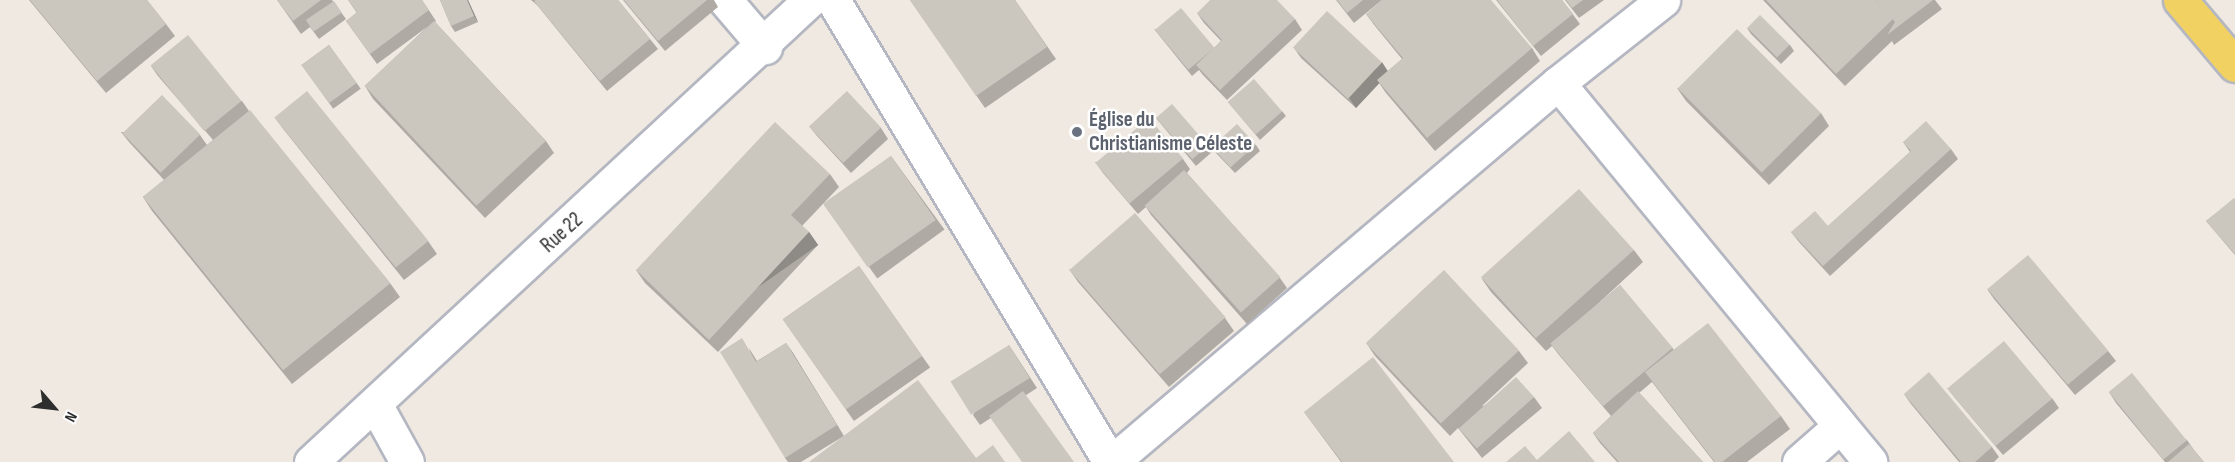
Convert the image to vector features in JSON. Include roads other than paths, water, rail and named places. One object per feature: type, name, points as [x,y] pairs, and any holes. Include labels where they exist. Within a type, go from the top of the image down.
[{"type":"main road","points":[[2180,0],[2235,65]]},
{"type":"street","points":[[725,0],[765,47]]},
{"type":"street","name":"Rue 22","points":[[312,462],[765,47],[810,0]]},
{"type":"street","points":[[833,0],[1111,462],[1557,83],[1663,0]]},
{"type":"street","points":[[1557,83],[1870,462]]},
{"type":"street","points":[[375,404],[407,462]]},
{"type":"street","points":[[1799,462],[1840,426]]},
{"type":"place","name":"Église du Christianisme Céleste","points":[[1077,132]]}]
